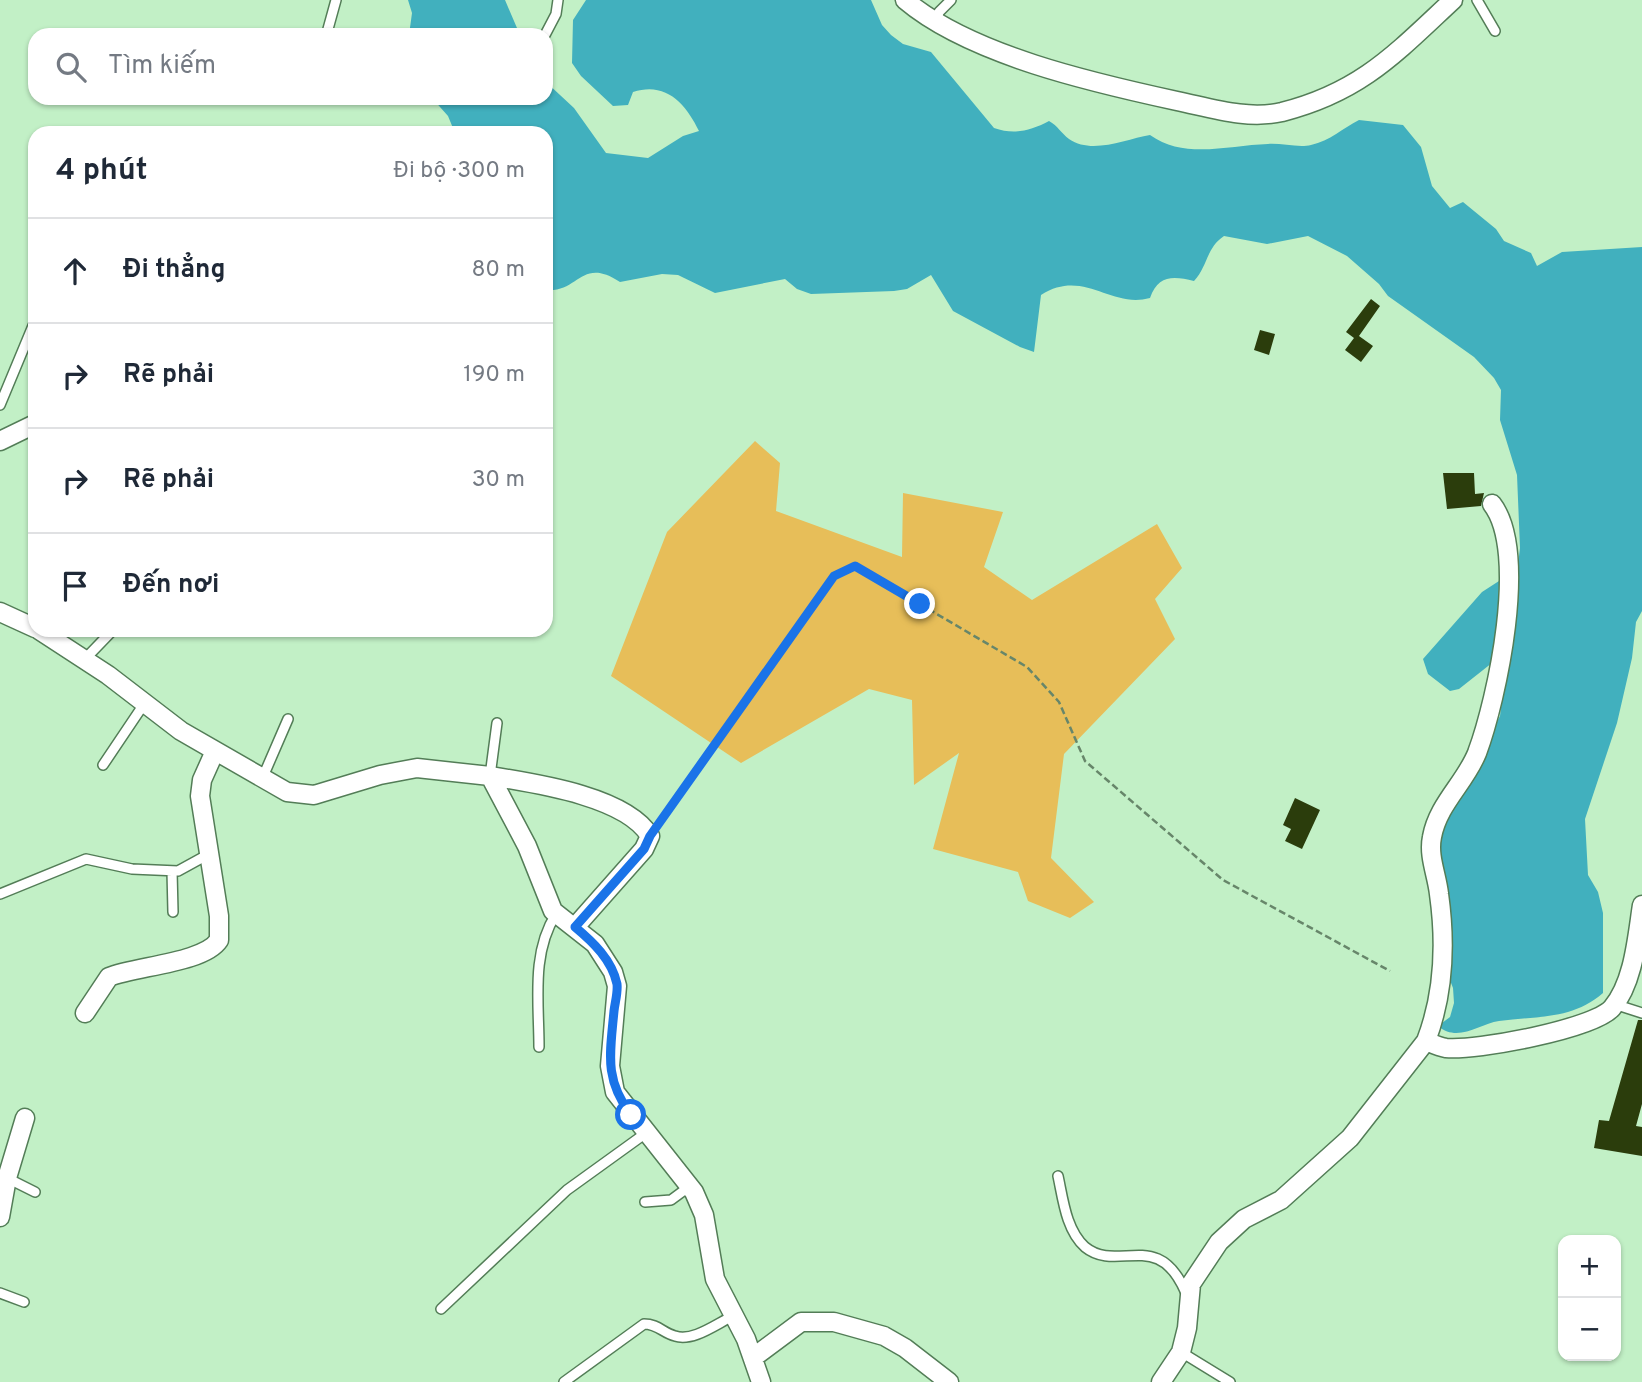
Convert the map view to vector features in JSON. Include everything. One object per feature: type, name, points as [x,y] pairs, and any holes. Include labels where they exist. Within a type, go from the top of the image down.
[{"type":"street","points":[[905,0],[936,23],[989,47],[1052,69],[1139,93],[1255,114],[1279,113],[1306,105],[1371,74],[1398,53],[1452,0]]},
{"type":"street","points":[[0,442],[28,428]]},
{"type":"street","points":[[1161,1382],[1181,1352],[1187,1328],[1191,1284],[1219,1242],[1244,1219],[1281,1200],[1350,1138],[1426,1041],[1440,998],[1443,937],[1439,892],[1430,847],[1432,835],[1447,799],[1476,756],[1502,659],[1510,594],[1502,526],[1498,512],[1492,504]]},
{"type":"street","points":[[0,612],[28,625]]},
{"type":"street","points":[[50,637],[215,751],[286,792],[306,796],[416,768],[490,776],[548,787],[606,804],[636,821],[650,836],[644,849],[575,927]]},
{"type":"street","points":[[85,1013],[109,977],[196,955],[219,940],[219,916],[200,796],[202,780],[215,751]]},
{"type":"street","points":[[490,776],[527,846],[556,914],[595,944],[613,972],[617,986],[610,1049],[611,1077],[622,1103],[690,1186],[704,1215],[715,1279],[754,1357],[761,1382]]},
{"type":"street","points":[[1426,1041],[1448,1048],[1495,1044],[1596,1019],[1614,1004],[1624,987],[1642,905]]},
{"type":"street","points":[[0,1217],[7,1178],[25,1118]]},
{"type":"street","points":[[754,1357],[801,1322],[834,1322],[884,1336],[905,1348],[949,1382]]},
{"type":"lane","points":[[328,28],[336,0]]},
{"type":"lane","points":[[549,28],[556,14],[558,0]]},
{"type":"lane","points":[[936,23],[939,12],[951,0]]},
{"type":"lane","points":[[1476,0],[1495,31]]},
{"type":"lane","points":[[0,405],[28,338]]},
{"type":"lane","points":[[85,659],[106,637]]},
{"type":"lane","points":[[103,765],[144,704]]},
{"type":"lane","points":[[262,780],[288,719]]},
{"type":"lane","points":[[490,776],[497,723]]},
{"type":"lane","points":[[0,894],[86,859],[132,869],[172,871],[191,866],[209,854]]},
{"type":"lane","points":[[172,871],[173,912]]},
{"type":"lane","points":[[539,1046],[541,953],[547,928],[556,914]]},
{"type":"lane","points":[[1614,1004],[1642,1013]]},
{"type":"lane","points":[[441,1309],[566,1191],[646,1133]]},
{"type":"lane","points":[[1058,1175],[1072,1229],[1083,1245],[1095,1254],[1141,1254],[1154,1258],[1170,1266],[1188,1297]]},
{"type":"lane","points":[[7,1178],[35,1192]]},
{"type":"lane","points":[[645,1202],[660,1203],[671,1200],[690,1186]]},
{"type":"lane","points":[[0,1293],[24,1302]]},
{"type":"lane","points":[[564,1382],[644,1324],[655,1324],[672,1336],[686,1338],[733,1316]]},
{"type":"lane","points":[[1181,1352],[1230,1382]]},
{"type":"path","points":[[650,836],[834,576],[855,566],[1027,667],[1059,702],[1085,761],[1223,880],[1390,971]]},
{"type":"shaded area","points":[[755,441],[780,463],[776,511],[902,557],[903,493],[1003,512],[984,567],[1032,600],[1157,524],[1182,568],[1155,599],[1175,639],[1064,754],[1051,858],[1094,902],[1070,918],[1028,901],[1018,872],[933,849],[959,753],[914,785],[912,700],[869,689],[741,763],[611,676],[667,532]]},
{"type":"water","points":[[408,0],[505,0],[517,28],[410,28],[412,13]]},
{"type":"water","points":[[586,0],[871,0],[882,25],[891,35],[903,44],[931,52],[994,128],[1022,131],[1049,121],[1069,139],[1088,146],[1150,135],[1178,147],[1208,149],[1268,144],[1311,145],[1359,120],[1403,125],[1421,147],[1432,186],[1450,208],[1463,202],[1496,229],[1504,241],[1531,253],[1537,266],[1562,252],[1642,247],[1642,611],[1636,622],[1632,658],[1617,723],[1585,819],[1588,875],[1598,892],[1603,913],[1603,993],[1579,1008],[1553,1015],[1499,1021],[1461,1033],[1446,1031],[1438,1026],[1450,1017],[1454,1003],[1453,988],[1446,970],[1437,867],[1439,833],[1500,716],[1520,548],[1517,475],[1500,420],[1501,390],[1494,378],[1474,357],[1388,296],[1379,284],[1347,256],[1308,236],[1267,244],[1224,236],[1210,252],[1194,281],[1167,279],[1157,285],[1150,298],[1122,298],[1084,287],[1056,288],[1041,295],[1034,352],[953,311],[931,275],[907,289],[811,294],[797,289],[785,279],[715,293],[678,275],[662,274],[620,282],[597,273],[588,274],[566,286],[553,289],[553,126],[452,126],[438,105],[553,105],[553,88],[574,108],[606,153],[648,158],[683,136],[699,131],[688,112],[674,97],[665,92],[645,89],[633,92],[628,105],[613,106],[581,76],[572,63],[573,20]]},
{"type":"water","points":[[1499,581],[1497,659],[1459,689],[1450,691],[1428,674],[1423,659],[1482,592]]},
{"type":"building","points":[[1371,299],[1380,306],[1359,336],[1373,346],[1361,362],[1345,350],[1354,338],[1346,332]]},
{"type":"building","points":[[1260,330],[1275,334],[1269,355],[1254,350]]},
{"type":"building","points":[[1443,473],[1474,473],[1475,494],[1484,493],[1481,506],[1447,509]]},
{"type":"building","points":[[1295,798],[1320,810],[1302,849],[1285,841],[1291,829],[1283,825]]},
{"type":"building","points":[[1638,1020],[1642,1020],[1642,1104],[1636,1126],[1642,1127],[1642,1156],[1594,1148],[1599,1120],[1609,1121]]},
{"type":"route","points":[[631,1115],[615,1091],[611,1077],[610,1049],[617,986],[613,972],[595,944],[575,927],[644,849],[650,836],[834,576],[855,566],[920,604]]}]
